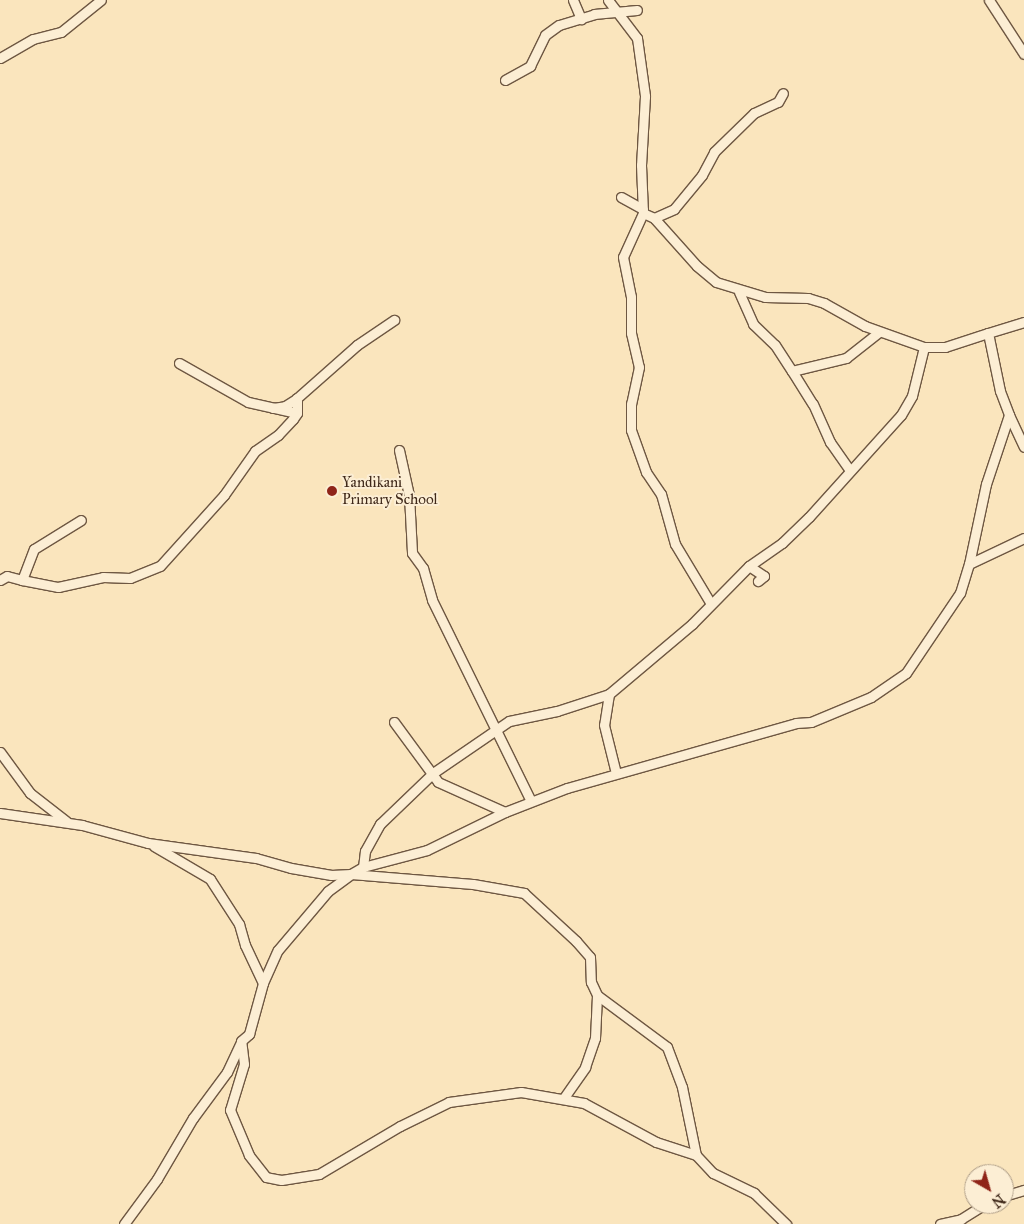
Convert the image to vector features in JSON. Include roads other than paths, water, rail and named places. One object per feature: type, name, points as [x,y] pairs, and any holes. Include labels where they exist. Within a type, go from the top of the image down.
[{"type":"street","points":[[0,58],[33,39],[61,32],[101,0]]},
{"type":"street","points":[[573,0],[581,19]]},
{"type":"street","points":[[608,0],[615,12],[637,38],[645,96],[643,211],[623,257],[631,297],[631,332],[639,367],[631,404],[631,430],[646,472],[661,494],[675,544],[711,604]]},
{"type":"street","points":[[990,0],[1024,54]]},
{"type":"street","points":[[505,80],[530,66],[545,35],[559,25],[615,12],[637,10]]},
{"type":"street","points":[[654,218],[674,209],[702,175],[714,152],[754,113],[778,102],[784,93]]},
{"type":"street","points":[[622,196],[654,218],[697,266],[716,282],[739,292],[765,297],[808,298],[824,302],[879,332],[924,347],[945,347],[1024,322]]},
{"type":"street","points":[[739,292],[753,324],[775,345],[814,404],[830,442],[849,469]]},
{"type":"street","points":[[273,408],[285,406],[297,398],[350,350],[394,320]]},
{"type":"street","points":[[792,371],[846,358],[879,332]]},
{"type":"street","points":[[988,333],[1000,391],[1024,447]]},
{"type":"street","points":[[363,867],[364,851],[380,824],[433,773],[509,721],[557,711],[609,694],[692,624],[749,566],[782,543],[901,415],[912,396],[924,347]]},
{"type":"street","points":[[179,363],[248,402],[297,413]]},
{"type":"street","points":[[0,580],[7,576],[58,586],[103,577],[130,578],[160,566],[224,495],[245,462],[278,435],[297,413],[297,398]]},
{"type":"street","points":[[128,1222],[193,1118],[228,1072],[241,1042],[249,1034],[263,983],[278,950],[328,891],[351,874],[363,867],[427,850],[531,801],[616,773],[811,722],[871,697],[906,673],[960,593],[969,564],[986,484],[1010,415]]},
{"type":"street","points":[[399,450],[409,495],[412,553],[423,568],[432,600],[531,801]]},
{"type":"street","points":[[22,580],[34,549],[81,520]]},
{"type":"street","points":[[969,564],[1024,538]]},
{"type":"street","points":[[749,566],[764,576],[758,581]]},
{"type":"street","points":[[609,694],[604,725],[616,773]]},
{"type":"street","points":[[394,722],[438,782],[505,812]]},
{"type":"street","points":[[0,752],[30,793],[70,824]]},
{"type":"street","points":[[0,813],[70,824],[148,843],[256,858],[331,875],[351,874],[473,884],[524,893],[576,941],[590,958],[591,982],[596,995],[595,1038],[585,1067],[563,1099]]},
{"type":"street","points":[[148,843],[210,879],[239,924],[263,983]]},
{"type":"street","points":[[596,995],[667,1047],[682,1087],[696,1154],[713,1173],[754,1193],[786,1224]]},
{"type":"street","points":[[241,1042],[244,1064],[230,1110],[249,1155],[266,1178],[281,1180],[320,1174],[400,1126],[449,1102],[521,1092],[584,1103],[656,1142],[696,1154]]},
{"type":"street","points":[[940,1224],[961,1219],[969,1214]]},
{"type":"place","name":"Yandikani Primary School","points":[[332,491]]}]
